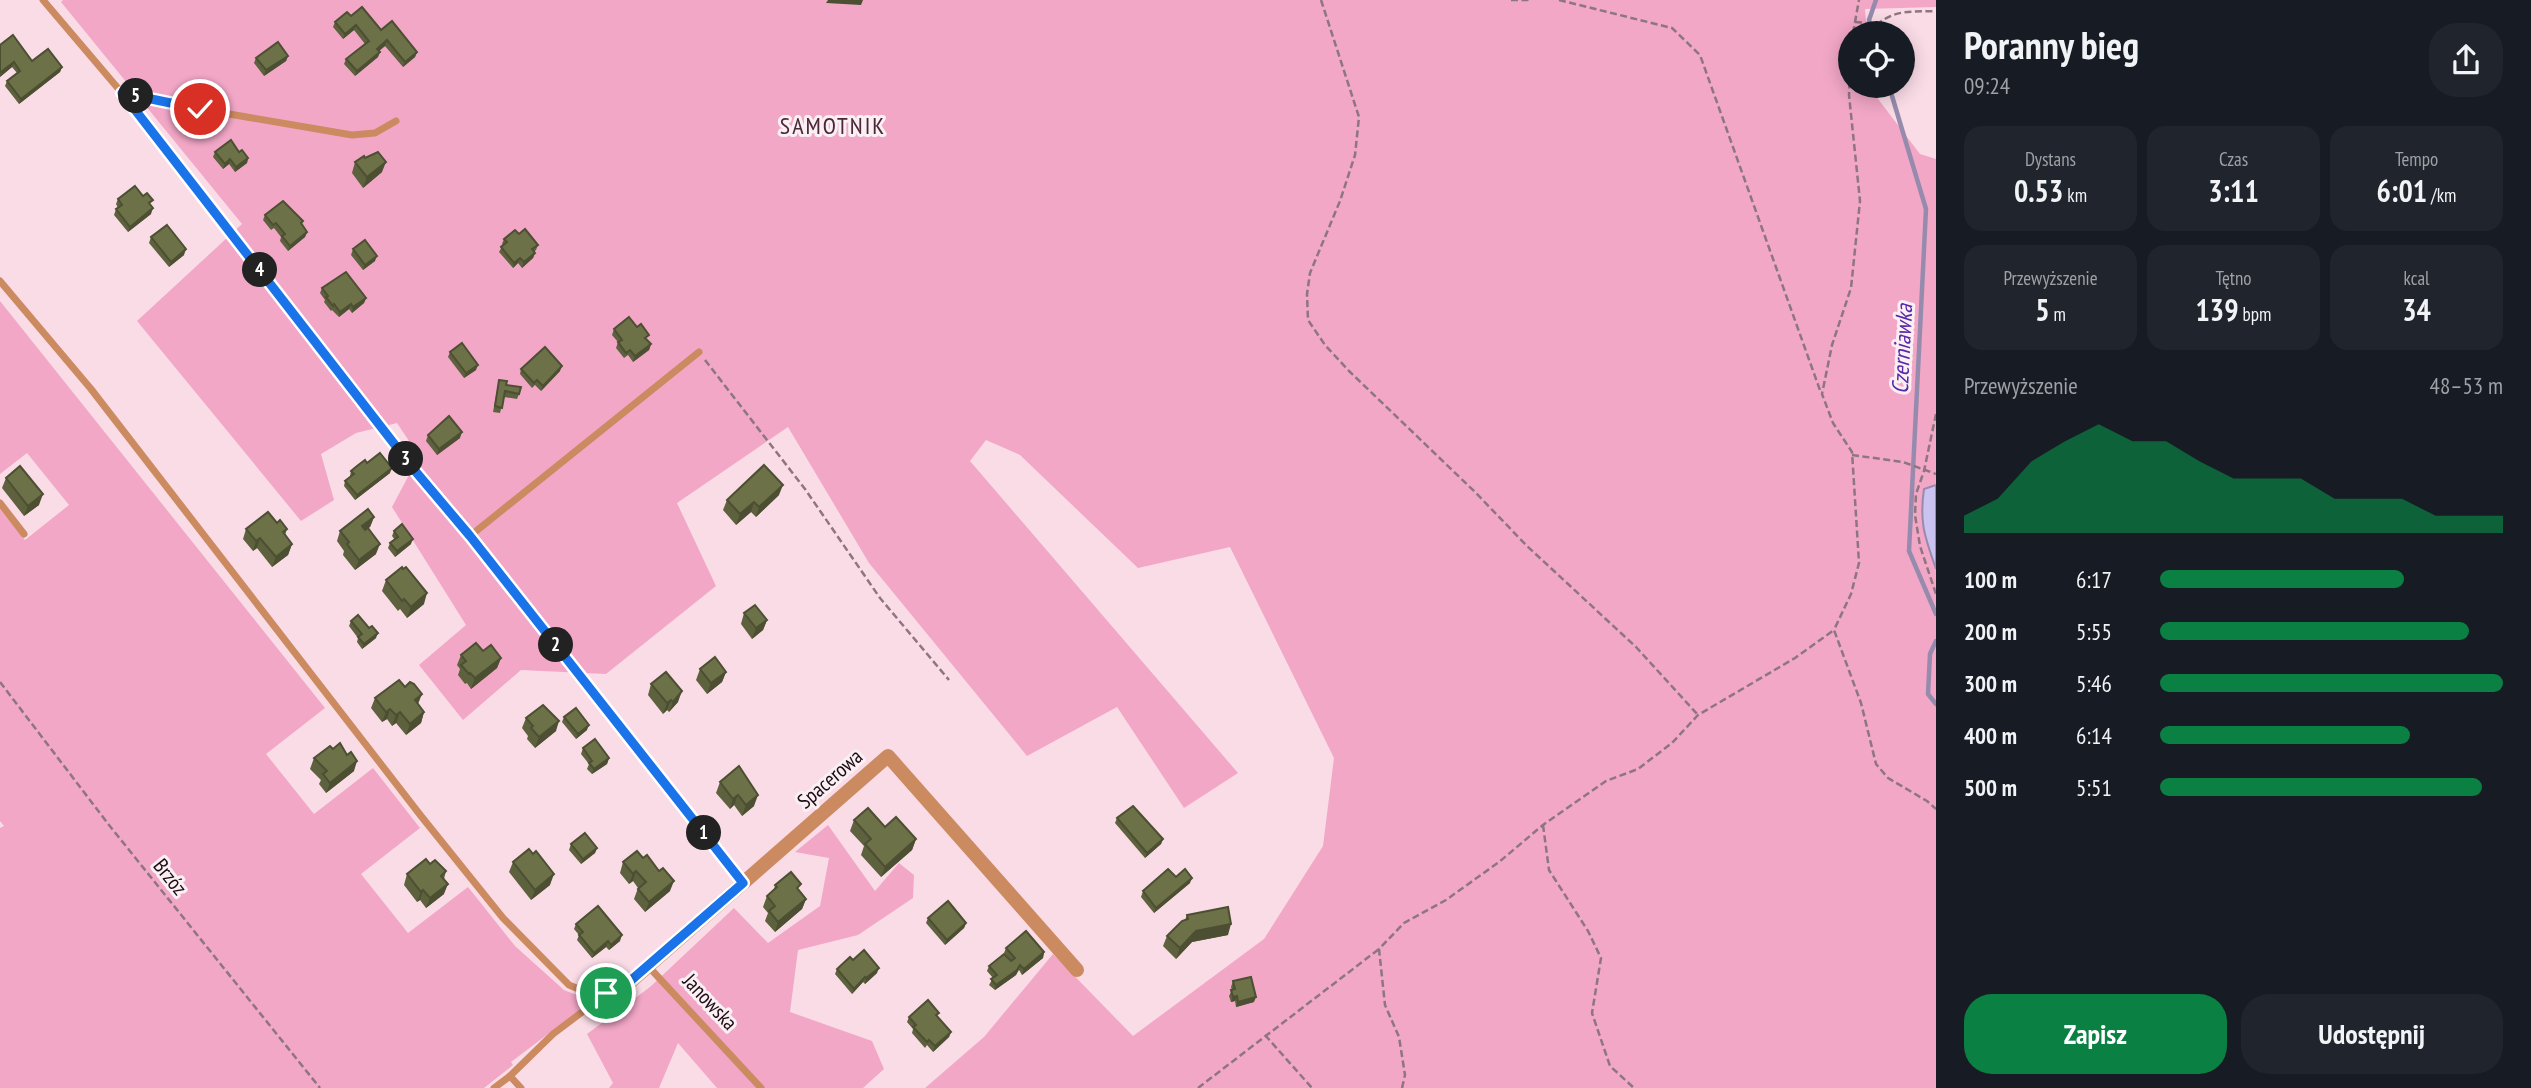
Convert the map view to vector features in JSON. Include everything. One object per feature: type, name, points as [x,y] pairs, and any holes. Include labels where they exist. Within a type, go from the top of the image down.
[{"type":"street","name":"Spacerowa","points":[[648,966],[888,757],[1077,970]]},
{"type":"street","points":[[606,993],[629,982],[648,966]]},
{"type":"lane","points":[[43,0],[122,93],[416,472],[470,536],[743,883]]},
{"type":"lane","points":[[122,93],[352,135],[374,133],[396,121]]},
{"type":"lane","points":[[0,281],[91,389],[503,918],[569,985],[586,992],[606,993]]},
{"type":"lane","points":[[470,536],[699,352]]},
{"type":"lane","points":[[0,503],[24,534]]},
{"type":"lane","name":"Janowska","points":[[648,966],[761,1088]]},
{"type":"lane","points":[[494,1088],[553,1034],[606,993]]},
{"type":"lane","points":[[510,1076],[521,1088]]},
{"type":"path","points":[[1321,0],[1359,117],[1355,155],[1340,201],[1310,273],[1307,293],[1308,320],[1325,345],[1349,371],[1527,546],[1636,647],[1698,715]]},
{"type":"path","points":[[1511,0],[1531,0]]},
{"type":"path","points":[[1198,1088],[1379,949],[1404,923],[1446,900],[1543,825],[1606,781],[1638,769],[1672,743],[1698,715],[1796,658],[1834,630],[1851,594],[1860,563],[1852,455],[1833,423],[1700,55],[1671,28],[1559,0]]},
{"type":"path","points":[[1855,21],[1859,0]]},
{"type":"path","points":[[1881,21],[1896,12],[1936,11]]},
{"type":"path","points":[[1822,394],[1832,345],[1851,288],[1860,201],[1849,98]]},
{"type":"path","points":[[699,352],[805,489],[880,598],[949,680]]},
{"type":"path","points":[[1936,414],[1924,471],[1916,494],[1915,515],[1920,546],[1936,594]]},
{"type":"path","points":[[1852,455],[1903,462],[1936,474]]},
{"type":"path","points":[[1834,630],[1861,703],[1876,764],[1888,778],[1936,809]]},
{"type":"path","name":"Brzóz","points":[[0,682],[108,825],[320,1088]]},
{"type":"path","points":[[1543,825],[1549,870],[1588,931],[1601,958],[1592,1013],[1610,1066],[1634,1088]]},
{"type":"path","points":[[1379,949],[1385,1005],[1399,1037],[1405,1075],[1402,1088]]},
{"type":"path","points":[[1265,1035],[1312,1088]]},
{"type":"shaded area","points":[[1936,0],[1936,7],[1865,9],[1866,21],[1838,21],[1838,98],[1877,98],[1920,154],[1936,159],[1936,1088],[925,1088],[984,1037],[1053,954],[1133,1036],[1264,939],[1323,846],[1334,758],[1230,547],[1138,568],[1020,455],[986,440],[970,461],[1238,773],[1184,808],[1117,707],[1027,756],[869,563],[788,427],[677,503],[716,586],[606,674],[521,670],[463,720],[419,665],[466,625],[392,507],[419,456],[397,423],[356,433],[321,454],[334,500],[301,521],[137,321],[242,224],[61,2]]},
{"type":"shaded area","points":[[0,301],[325,708],[266,754],[314,814],[373,768],[420,828],[361,874],[408,933],[468,887],[515,946],[564,990],[597,997],[511,1062],[513,1065],[484,1088],[0,1088],[0,828],[4,826],[0,821],[0,509],[25,540],[69,505],[27,453],[0,474]]},
{"type":"shaded area","points":[[1936,485],[1936,569],[1926,539],[1922,511],[1924,489]]},
{"type":"shaded area","points":[[828,825],[875,891],[899,863],[914,875],[913,898],[858,935],[798,950],[790,1012],[872,1041],[884,1069],[863,1088],[717,1088],[678,1043],[659,1088],[609,1088],[613,1083],[587,1034],[650,987],[734,908],[768,943],[820,906],[829,858],[795,852]]},
{"type":"building","points":[[362,7],[381,30],[392,21],[417,52],[405,62],[387,40],[377,49],[380,52],[357,71],[346,59],[369,41],[356,25],[345,34],[335,22],[347,12],[351,16]]},
{"type":"building","points":[[13,35],[32,61],[48,49],[62,67],[21,99],[7,81],[20,71],[14,62],[0,72],[0,45]]},
{"type":"building","points":[[278,42],[288,56],[266,70],[256,58]]},
{"type":"building","points":[[231,140],[239,152],[242,150],[248,158],[236,167],[230,159],[225,164],[215,152]]},
{"type":"building","points":[[378,152],[386,162],[367,177],[355,162]]},
{"type":"building","points":[[135,186],[143,196],[147,193],[153,200],[149,203],[153,208],[130,227],[116,209],[122,205],[118,199]]},
{"type":"building","points":[[283,201],[303,221],[301,223],[307,232],[290,246],[282,236],[285,234],[265,215]]},
{"type":"building","points":[[167,225],[186,249],[171,262],[151,237]]},
{"type":"building","points":[[525,229],[538,245],[532,249],[535,253],[524,262],[520,258],[514,263],[501,247],[507,242],[504,239],[515,230],[519,234]]},
{"type":"building","points":[[365,240],[377,256],[365,265],[353,249]]},
{"type":"building","points":[[346,272],[366,298],[340,312],[326,297],[328,296],[322,288]]},
{"type":"building","points":[[629,317],[637,327],[641,324],[649,335],[645,338],[651,344],[635,356],[630,350],[626,353],[618,342],[622,340],[614,329]]},
{"type":"building","points":[[462,343],[478,365],[466,373],[450,352]]},
{"type":"building","points":[[545,347],[562,366],[543,386],[537,380],[534,383],[521,369]]},
{"type":"building","points":[[499,380],[507,381],[506,385],[521,387],[519,394],[505,391],[502,408],[495,406]]},
{"type":"building","points":[[449,416],[462,432],[439,449],[428,435]]},
{"type":"building","points":[[380,453],[392,468],[357,495],[345,481],[354,474],[351,471],[357,466],[365,460],[367,463]]},
{"type":"building","points":[[764,465],[783,485],[759,507],[754,502],[740,514],[727,500]]},
{"type":"building","points":[[20,466],[43,494],[28,506],[6,478]]},
{"type":"building","points":[[368,509],[374,517],[362,526],[365,530],[368,528],[380,544],[359,560],[340,531]]},
{"type":"building","points":[[268,512],[277,523],[280,520],[287,529],[283,532],[292,544],[276,557],[260,538],[256,541],[246,529]]},
{"type":"building","points":[[402,524],[413,539],[397,551],[390,543],[398,537],[394,531]]},
{"type":"building","points":[[402,567],[406,567],[427,593],[411,607],[404,599],[402,601],[386,580]]},
{"type":"building","points":[[755,605],[767,620],[756,628],[744,613]]},
{"type":"building","points":[[358,615],[369,628],[372,626],[378,633],[364,644],[358,637],[362,634],[351,621]]},
{"type":"building","points":[[476,643],[483,651],[491,645],[501,658],[475,678],[461,665],[466,661],[461,655]]},
{"type":"building","points":[[715,657],[726,672],[711,683],[700,669]]},
{"type":"building","points":[[666,672],[682,691],[673,702],[671,700],[667,703],[651,684]]},
{"type":"building","points":[[399,680],[405,687],[410,682],[414,684],[422,694],[415,700],[424,712],[410,724],[400,712],[396,715],[390,709],[386,712],[375,698]]},
{"type":"building","points":[[543,705],[559,721],[539,737],[526,718]]},
{"type":"building","points":[[576,708],[589,725],[578,734],[564,717]]},
{"type":"building","points":[[595,739],[609,758],[594,769],[583,748]]},
{"type":"building","points":[[340,743],[347,755],[351,752],[357,761],[330,783],[323,774],[327,771],[314,758],[330,746],[333,749]]},
{"type":"building","points":[[739,766],[758,795],[746,805],[738,795],[733,799],[720,782]]},
{"type":"building","points":[[1133,806],[1163,839],[1147,853],[1117,818]]},
{"type":"building","points":[[868,808],[885,827],[896,817],[916,839],[885,867],[865,844],[871,839],[854,820]]},
{"type":"building","points":[[585,833],[597,848],[583,859],[571,844]]},
{"type":"building","points":[[529,849],[533,854],[536,851],[554,874],[535,890],[513,862]]},
{"type":"building","points":[[637,851],[643,858],[647,855],[659,871],[663,868],[674,881],[649,902],[638,889],[646,882],[636,871],[633,874],[623,862]]},
{"type":"building","points":[[426,859],[430,864],[435,860],[446,871],[441,876],[448,884],[430,898],[423,890],[421,892],[407,874]]},
{"type":"building","points":[[1168,869],[1176,877],[1185,869],[1192,878],[1156,908],[1143,891]]},
{"type":"building","points":[[791,872],[801,884],[797,888],[806,899],[778,922],[769,911],[775,906],[767,896],[777,887],[775,885]]},
{"type":"building","points":[[948,901],[966,923],[947,940],[928,918]]},
{"type":"building","points":[[598,906],[622,935],[611,945],[608,941],[594,953],[579,935],[583,932],[576,924]]},
{"type":"building","points":[[1228,907],[1231,924],[1196,931],[1180,948],[1167,936],[1182,921],[1188,919],[1187,915]]},
{"type":"building","points":[[1026,931],[1044,952],[1024,969],[1020,965],[996,985],[991,979],[997,975],[989,966],[1004,954],[1011,961],[1015,958],[1006,948]]},
{"type":"building","points":[[864,950],[879,968],[865,977],[854,989],[837,969],[850,957],[853,960]]},
{"type":"building","points":[[1251,977],[1256,997],[1238,1002],[1237,996],[1233,997],[1231,990],[1235,989],[1233,981]]},
{"type":"building","points":[[928,1000],[939,1013],[936,1015],[951,1032],[935,1046],[929,1040],[927,1042],[913,1027],[916,1025],[909,1017]]},
{"type":"waterway","name":"Czerniawka","points":[[1869,21],[1876,0]]},
{"type":"waterway","name":"Czerniawka","points":[[1893,98],[1926,209],[1909,551],[1936,614]]},
{"type":"waterway","name":"Czerniawka","points":[[1936,641],[1930,654],[1928,694],[1936,704]]},
{"type":"district","name":"SAMOTNIK","points":[[833,126]]},
{"type":"route","points":[[200,109],[122,93],[416,472],[470,536],[743,883],[629,982],[606,993]]}]
